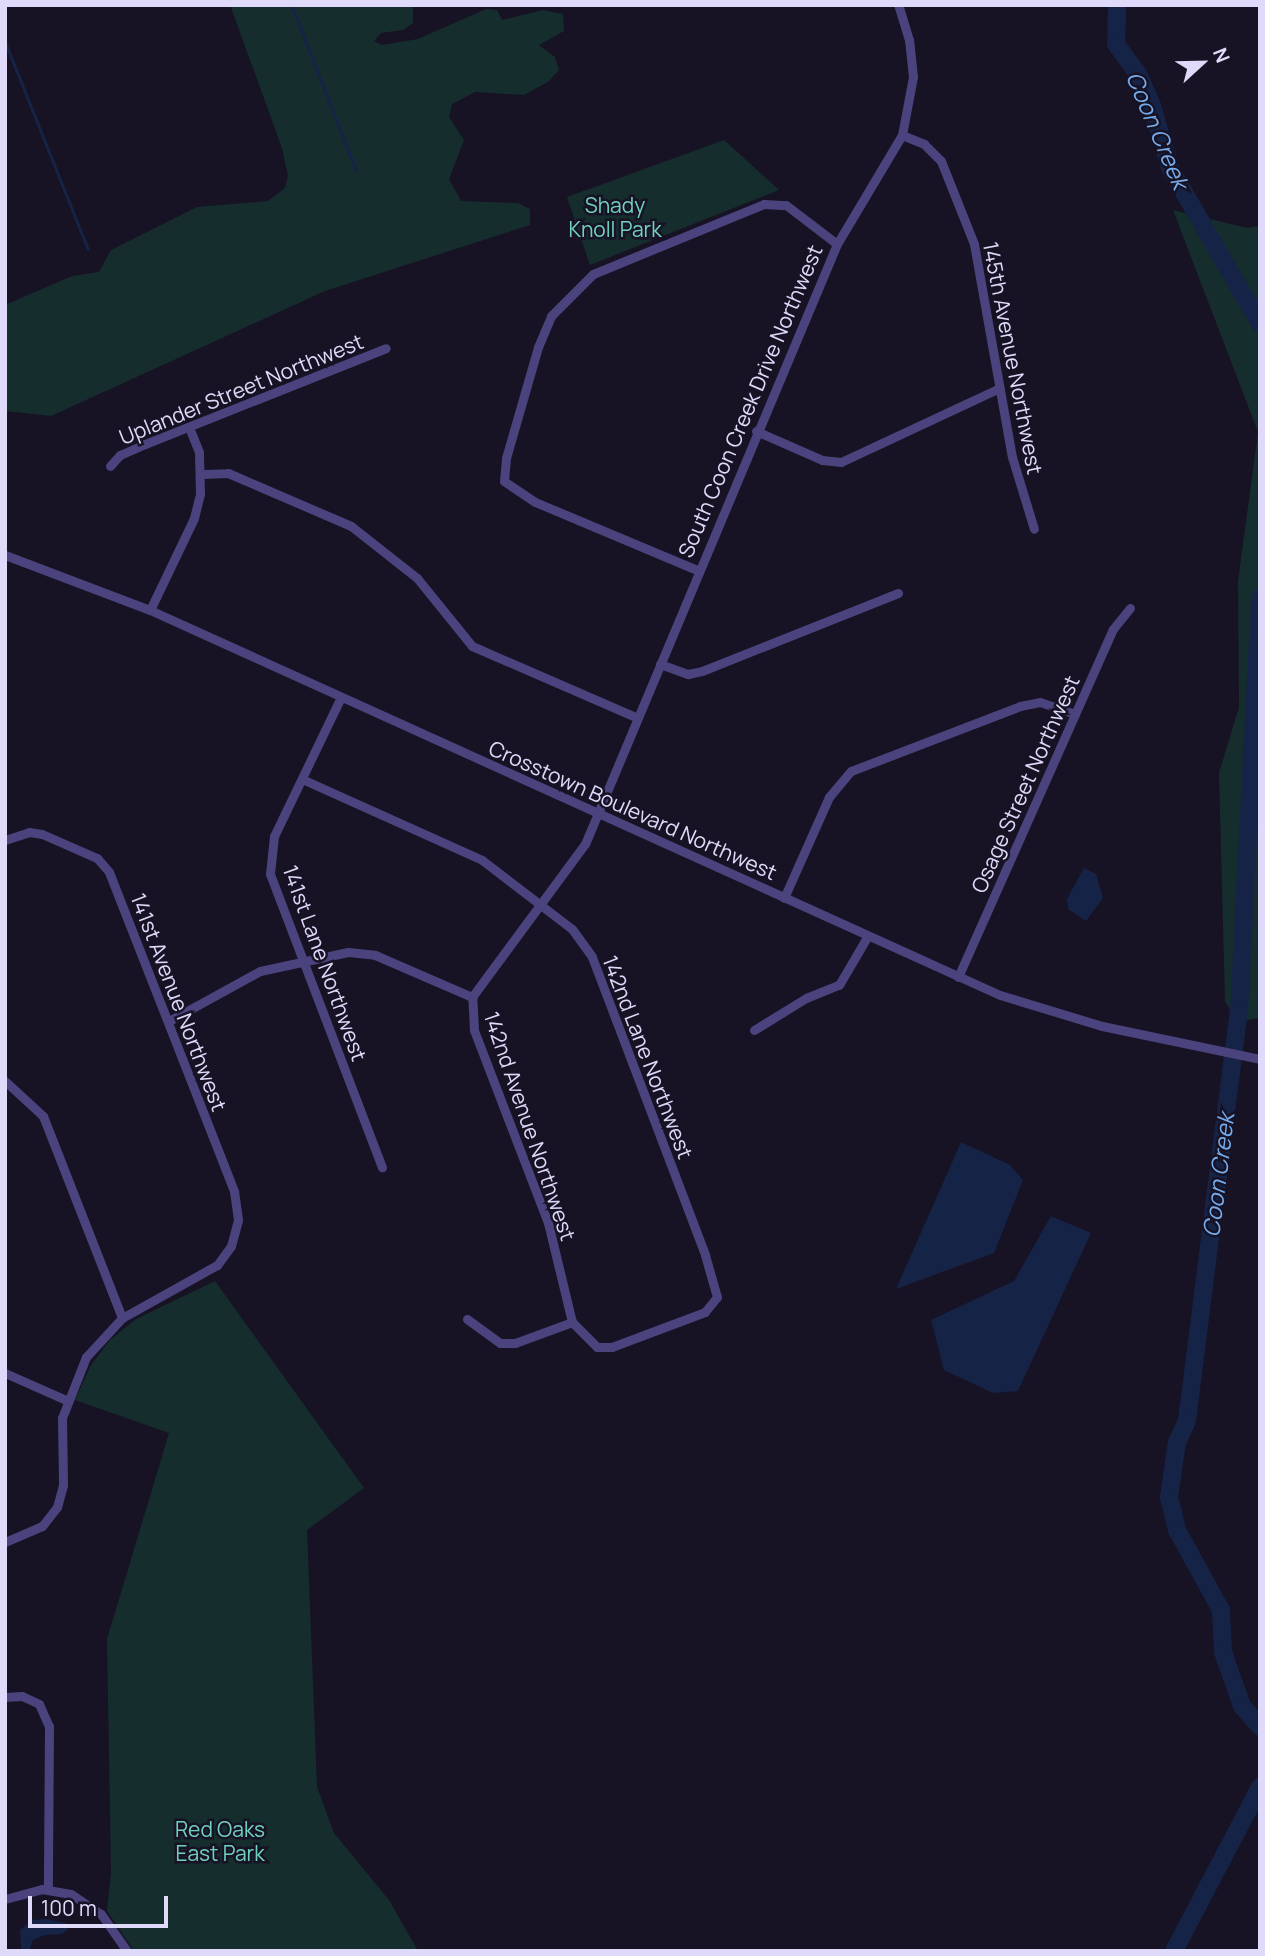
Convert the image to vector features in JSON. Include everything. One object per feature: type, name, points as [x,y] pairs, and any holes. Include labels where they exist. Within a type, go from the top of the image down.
[{"type":"street","name":"South Coon Creek Drive Northwest","points":[[598,813],[635,717],[660,664],[697,570],[837,244],[902,135],[913,77],[909,40],[898,5]]},
{"type":"street","name":"145th Avenue Northwest","points":[[902,135],[934,151],[948,177],[974,244],[1012,457],[1034,529]]},
{"type":"street","points":[[697,570],[535,502],[504,481],[506,458],[538,347],[551,316],[593,274],[777,202],[837,244]]},
{"type":"street","name":"Uplander Street Northwest","points":[[110,466],[120,456],[386,348]]},
{"type":"street","points":[[757,431],[822,460],[841,462],[1000,388]]},
{"type":"street","points":[[150,610],[194,518],[203,474],[189,427]]},
{"type":"street","points":[[203,474],[228,473],[351,526],[384,547],[417,578],[472,646],[635,717]]},
{"type":"street","name":"Crosstown Boulevard Northwest","points":[[5,555],[150,610],[958,977],[1067,1017],[1259,1059]]},
{"type":"street","points":[[660,664],[688,674],[702,671],[898,593]]},
{"type":"street","name":"Osage Street Northwest","points":[[958,977],[1113,628],[1130,608]]},
{"type":"street","name":"141st Lane Northwest","points":[[341,697],[274,836],[270,874],[382,1167]]},
{"type":"street","points":[[784,898],[830,797],[851,771],[1020,706],[1040,702],[1074,715]]},
{"type":"street","name":"142nd Lane Northwest","points":[[302,779],[482,860],[572,929],[592,957],[705,1255],[717,1297],[705,1312],[612,1347],[597,1347],[572,1322]]},
{"type":"street","name":"142nd Avenue Northwest","points":[[572,1322],[548,1223],[471,1018],[471,997],[585,844],[598,813]]},
{"type":"street","name":"141st Avenue Northwest","points":[[5,840],[29,832],[43,834],[97,858],[109,872],[233,1191],[238,1220],[231,1246],[218,1265],[122,1318]]},
{"type":"street","points":[[754,1030],[806,998],[839,985],[867,937]]},
{"type":"street","points":[[169,1021],[260,971],[348,952],[375,955],[471,997]]},
{"type":"street","points":[[5,1081],[43,1116],[122,1318],[86,1357],[66,1399],[60,1435],[63,1485],[57,1507],[42,1526],[5,1542]]},
{"type":"street","points":[[5,1097],[14,1088]]},
{"type":"street","points":[[467,1319],[500,1343],[515,1343],[572,1322]]},
{"type":"street","points":[[5,1373],[66,1399]]},
{"type":"street","points":[[5,1697],[33,1700],[49,1726],[48,1889]]},
{"type":"street","points":[[5,1899],[48,1889],[71,1894],[102,1914],[127,1951]]},
{"type":"green space","points":[[230,5],[413,5],[413,23],[403,30],[381,33],[374,41],[382,45],[418,39],[486,9],[497,10],[502,20],[543,10],[563,14],[564,31],[539,45],[555,57],[559,70],[548,82],[524,95],[475,92],[452,104],[449,117],[464,140],[449,179],[461,201],[518,203],[530,209],[530,225],[325,291],[51,416],[5,411],[5,305],[72,276],[99,272],[111,250],[197,207],[268,201],[285,188],[288,176],[282,148]]},
{"type":"green space","name":"Shady Knoll Park","points":[[724,140],[779,190],[590,265],[567,197]]},
{"type":"green space","points":[[1173,210],[1247,228],[1260,226],[1260,1018],[1237,1022],[1225,1001],[1219,773],[1239,707],[1238,581],[1258,432]]},
{"type":"green space","name":"Red Oaks East Park","points":[[215,1281],[364,1488],[307,1530],[317,1787],[334,1833],[389,1900],[418,1951],[134,1951],[107,1911],[111,1873],[107,1639],[169,1433],[75,1400],[91,1365],[110,1340],[136,1319]]},
{"type":"water","points":[[1084,868],[1096,874],[1103,898],[1086,921],[1068,909],[1067,899]]},
{"type":"water","points":[[961,1142],[1010,1165],[1023,1180],[994,1253],[896,1289]]},
{"type":"water","points":[[1051,1216],[1091,1233],[1018,1391],[993,1393],[944,1370],[931,1320],[1014,1281]]},
{"type":"water","points":[[47,1919],[66,1923],[68,1929],[62,1934],[44,1935],[33,1940],[29,1951],[21,1951],[20,1930],[32,1920]]},
{"type":"waterway","points":[[292,5],[356,170]]},
{"type":"waterway","name":"Coon Creek","points":[[1117,5],[1116,44],[1138,74],[1152,106],[1170,168],[1260,324]]},
{"type":"waterway","points":[[5,41],[88,249]]},
{"type":"waterway","points":[[1248,306],[1260,303]]},
{"type":"waterway","name":"Coon Creek","points":[[1260,598],[1239,1009],[1187,1421],[1177,1442],[1169,1497],[1177,1530],[1221,1610],[1223,1652],[1242,1706],[1260,1727]]},
{"type":"waterway","name":"Coon Creek","points":[[1174,1951],[1260,1787]]}]
